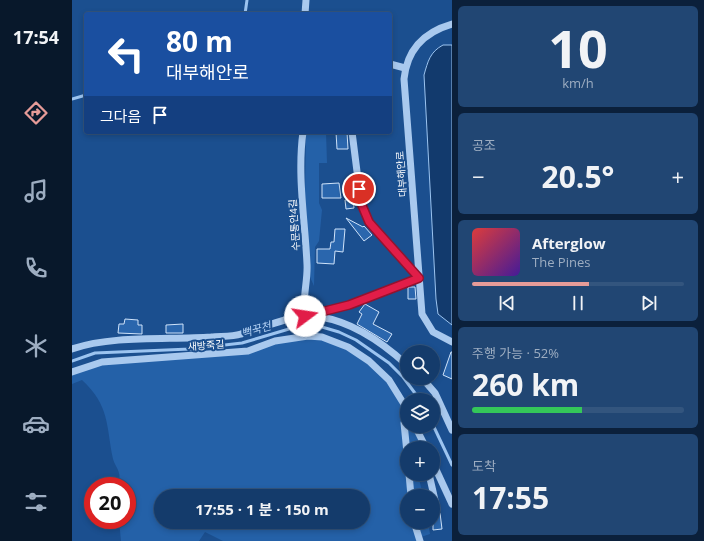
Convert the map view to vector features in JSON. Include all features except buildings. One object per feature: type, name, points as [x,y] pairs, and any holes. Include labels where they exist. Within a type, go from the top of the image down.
[{"type":"lane","points":[[305,12],[306,0]]},
{"type":"lane","name":"대부해안로","points":[[452,24],[425,36],[416,45],[405,68],[404,79],[422,314],[426,323],[437,335],[452,342]]},
{"type":"lane","points":[[392,65],[405,68]]},
{"type":"lane","name":"수문통안4길","points":[[303,134],[302,186],[307,269],[304,302],[305,316]]},
{"type":"lane","points":[[305,316],[349,305],[419,278],[369,222],[364,213],[361,203],[352,134]]},
{"type":"lane","name":"새방죽길","points":[[72,349],[83,345],[113,341],[188,339],[240,335],[265,325],[305,316],[333,319],[345,323],[388,348],[400,359]]},
{"type":"lane","name":"새방죽길","points":[[72,372],[102,362],[248,351],[276,341],[308,336],[322,337],[348,347],[369,361],[389,380],[400,398]]},
{"type":"lane","points":[[440,410],[452,430]]},
{"type":"lane","points":[[440,478],[452,504]]},
{"type":"lane","points":[[416,529],[420,541]]},
{"type":"shaded area","points":[[443,45],[452,45],[452,325],[438,314],[436,299],[424,75],[428,61],[432,54]]},
{"type":"shaded area","points":[[306,134],[326,134],[327,163],[319,163],[319,203],[322,210],[319,241],[315,247],[314,286],[310,277],[305,196]]},
{"type":"shaded area","points":[[307,338],[334,341],[368,363],[387,382],[400,404],[400,433],[403,433],[404,441],[400,441],[400,481],[408,481],[408,489],[400,489],[400,529],[414,529],[418,541],[223,541],[205,532],[199,541],[121,541],[120,529],[136,529],[136,477],[119,477],[119,473],[113,459],[102,407],[91,389],[82,380],[72,384],[72,375],[102,364],[249,353],[277,342]]},
{"type":"shaded area","points":[[408,433],[415,433],[419,441],[408,441]]},
{"type":"shaded area","points":[[412,481],[420,481],[421,489],[413,489]]},
{"type":"shaded area","points":[[419,529],[429,529],[430,534],[421,537]]},
{"type":"waterway","points":[[245,12],[247,0]]},
{"type":"waterway","points":[[72,99],[84,96]]},
{"type":"waterway","name":"뻑꾹천","points":[[72,361],[95,353],[190,349],[242,343],[289,329],[306,326],[322,327],[339,332],[356,340],[389,363],[403,377],[415,393]]},
{"type":"waterway","name":"뻑꾹천","points":[[437,433],[452,465]]},
{"type":"route","points":[[305,316],[349,305],[419,278],[369,222],[364,213],[359,189]]}]
